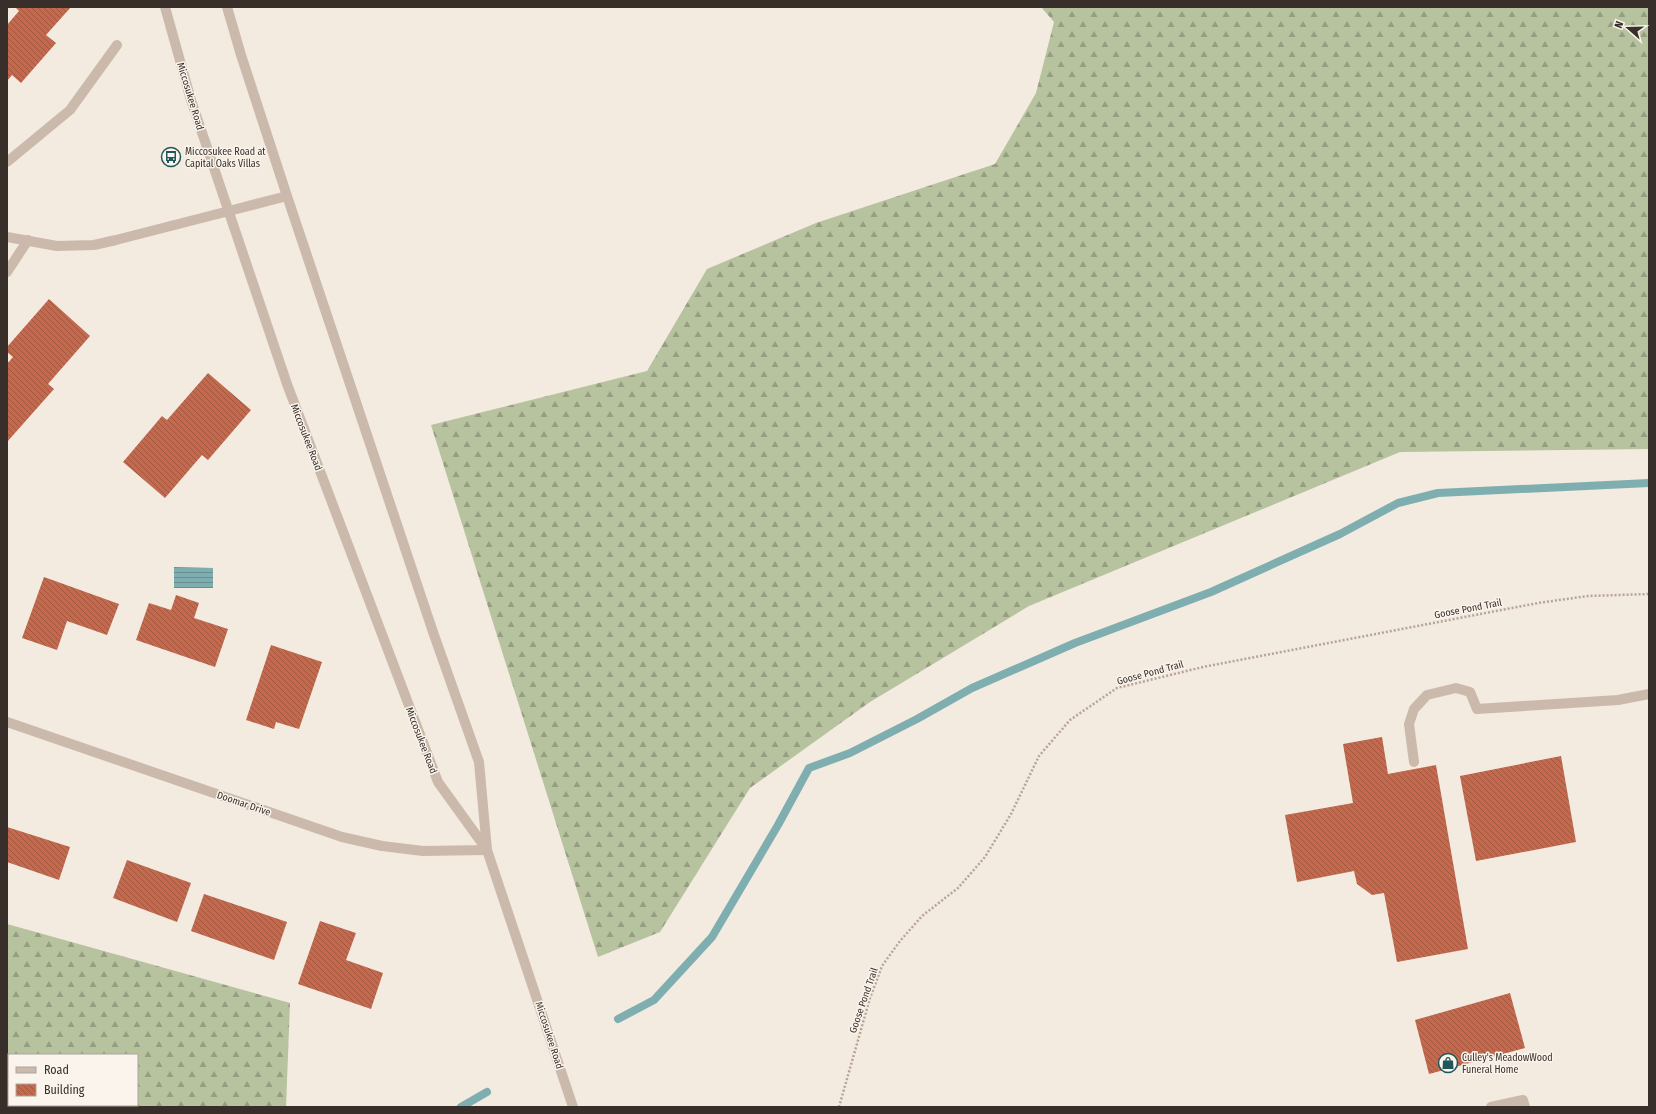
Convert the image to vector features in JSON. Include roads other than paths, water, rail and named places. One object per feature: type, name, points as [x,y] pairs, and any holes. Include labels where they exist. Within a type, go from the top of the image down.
[{"type":"street","name":"Miccosukee Road","points":[[165,7],[191,100],[287,384],[438,782],[487,850]]},
{"type":"street","name":"Miccosukee Road","points":[[227,7],[287,196],[479,762],[487,850],[572,1104]]},
{"type":"street","points":[[7,162],[70,110],[117,45]]},
{"type":"street","points":[[7,237],[58,246],[94,245],[287,196]]},
{"type":"street","points":[[7,272],[28,240]]},
{"type":"street","points":[[1414,762],[1409,724],[1414,709],[1427,695],[1456,688],[1470,692],[1477,709],[1618,700],[1649,694]]},
{"type":"street","name":"Doomar Drive","points":[[7,722],[342,837],[382,846],[423,851],[487,850]]},
{"type":"street","points":[[1492,1107],[1523,1100],[1524,1107]]},
{"type":"water","points":[[174,567],[213,568],[213,588],[174,588]]},
{"type":"waterway","points":[[618,1019],[654,1000],[712,937],[778,825],[809,768],[850,753],[917,719],[972,688],[1075,643],[1211,592],[1340,534],[1398,503],[1438,493],[1649,483]]},
{"type":"waterway","points":[[461,1107],[487,1092]]},
{"type":"place","name":"Miccosukee Road at Capital Oaks Villas","points":[[171,157]]},
{"type":"place","name":"Culley's MeadowWood Funeral Home","points":[[1448,1063]]}]
